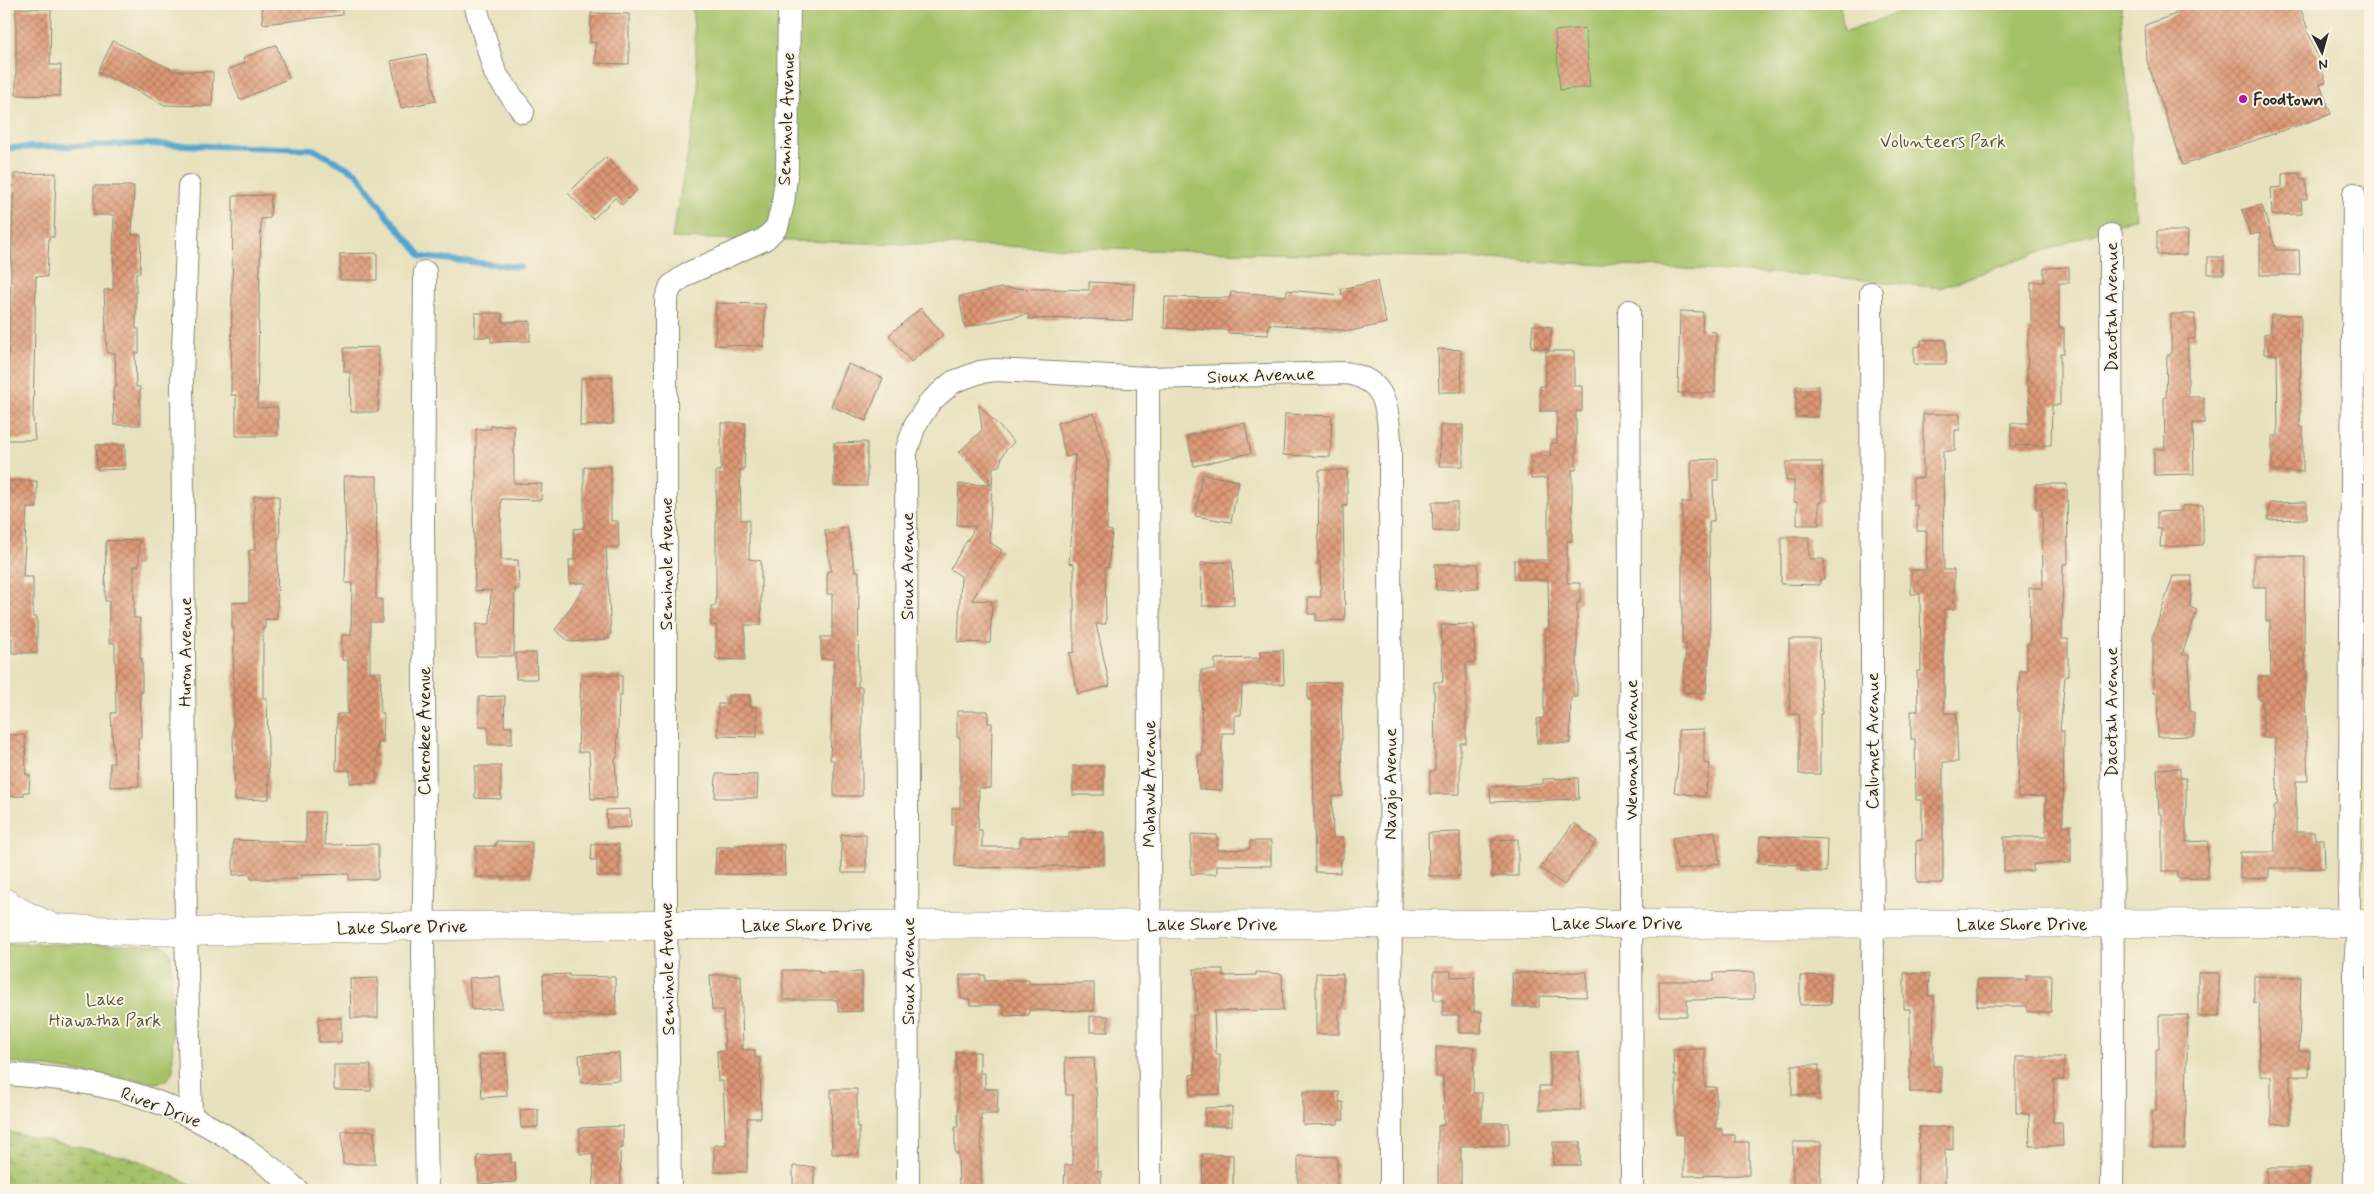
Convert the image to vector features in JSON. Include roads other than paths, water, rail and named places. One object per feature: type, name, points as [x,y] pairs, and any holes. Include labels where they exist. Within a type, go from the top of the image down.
[{"type":"street","points":[[475,4],[495,73],[523,112]]},
{"type":"street","name":"Seminole Avenue","points":[[670,1190],[666,925],[666,300],[672,286],[687,274],[765,239],[777,227],[783,203],[787,168],[789,4]]},
{"type":"street","name":"Huron Avenue","points":[[189,186],[182,378],[186,932],[192,1117]]},
{"type":"street","points":[[2354,194],[2359,923],[2355,968],[2355,1190]]},
{"type":"street","name":"Dacotah Avenue","points":[[2111,234],[2112,1190]]},
{"type":"street","name":"Cherokee Avenue","points":[[425,272],[423,926],[427,1190]]},
{"type":"street","name":"Calumet Avenue","points":[[1870,1190],[1872,924],[1871,293]]},
{"type":"street","name":"Wenonah Avenue","points":[[1629,311],[1632,1190]]},
{"type":"street","name":"Sioux Avenue","points":[[908,1190],[906,452],[915,425],[930,402],[942,391],[966,376],[995,370],[1148,378],[1346,373],[1360,375],[1373,383]]},
{"type":"street","name":"Mohawk Avenue","points":[[1148,378],[1150,1190]]},
{"type":"street","name":"Navajo Avenue","points":[[1373,383],[1388,407],[1390,440],[1391,1190]]},
{"type":"street","name":"Lake Shore Drive","points":[[4,902],[21,913],[53,928]]},
{"type":"street","name":"Lake Shore Drive","points":[[4,929],[53,928],[186,932],[423,926],[2359,923]]},
{"type":"street","name":"River Drive","points":[[4,1074],[102,1086],[144,1098],[192,1117],[248,1150],[297,1190]]},
{"type":"waterway","points":[[4,148],[146,144],[313,149],[357,173],[386,214],[422,257],[520,267]]},
{"type":"place","name":"Foodtown","points":[[2243,99]]},
{"type":"park label","name":"Volunteers Park","points":[[1943,141]]},
{"type":"park label","name":"Lake Hiawatha Park","points":[[105,1009]]}]
